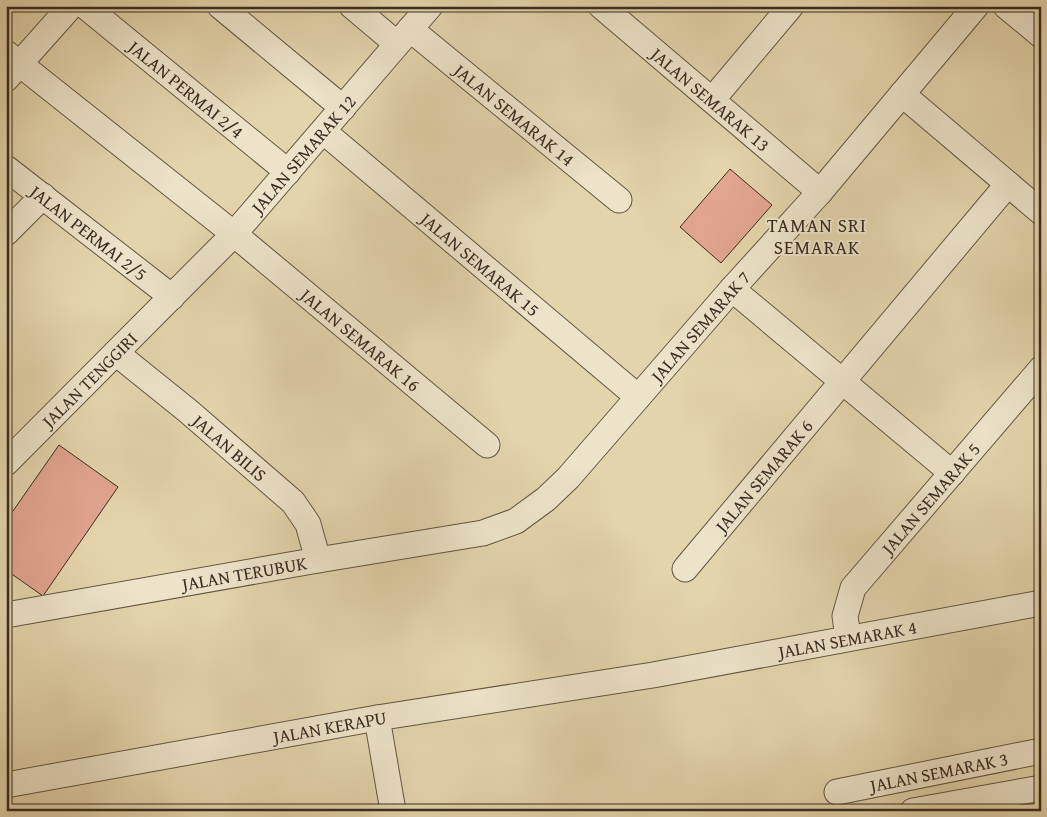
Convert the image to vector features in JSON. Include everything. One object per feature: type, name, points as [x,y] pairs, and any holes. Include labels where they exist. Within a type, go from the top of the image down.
[{"type":"street","points":[[11,65],[71,6]]},
{"type":"street","name":"JALAN PERMAI 2/4","points":[[85,6],[288,172]]},
{"type":"street","points":[[220,6],[343,108]]},
{"type":"street","name":"JALAN SEMARAK 14","points":[[352,6],[404,37],[619,200]]},
{"type":"street","name":"JALAN SEMARAK 12","points":[[172,297],[234,234],[430,6]]},
{"type":"street","points":[[712,100],[791,6]]},
{"type":"street","name":"JALAN SEMARAK 7","points":[[483,533],[516,521],[546,499],[568,478],[732,289],[820,192],[976,6]]},
{"type":"street","points":[[1006,6],[1041,35]]},
{"type":"street","name":"JALAN SEMARAK 13","points":[[607,8],[820,192]]},
{"type":"street","name":"JALAN SEMARAK 16","points":[[11,65],[234,234],[487,445]]},
{"type":"street","points":[[902,94],[1041,212]]},
{"type":"street","name":"JALAN SEMARAK 15","points":[[323,131],[638,397]]},
{"type":"street","name":"JALAN PERMAI 2/5","points":[[6,168],[172,297]]},
{"type":"street","name":"JALAN SEMARAK 6","points":[[685,569],[1008,184]]},
{"type":"street","points":[[6,233],[42,196]]},
{"type":"street","points":[[732,289],[952,473]]},
{"type":"street","name":"JALAN TENGGIRI","points":[[6,463],[172,297]]},
{"type":"street","name":"JALAN BILIS","points":[[116,353],[188,411],[294,502],[308,524],[318,560]]},
{"type":"street","name":"JALAN SEMARAK 5","points":[[848,638],[845,616],[853,588],[952,473],[1036,384]]},
{"type":"street","name":"JALAN TERUBUK","points":[[6,615],[483,533]]},
{"type":"street","name":"JALAN SEMARAK 4","points":[[653,675],[1041,603]]},
{"type":"street","name":"JALAN KERAPU","points":[[6,785],[377,718],[653,675]]},
{"type":"street","points":[[377,718],[393,811]]},
{"type":"street","name":"JALAN SEMARAK 3","points":[[837,792],[1041,751]]},
{"type":"street","points":[[913,811],[1036,796]]},
{"type":"building","points":[[730,169],[772,205],[721,263],[680,227]]},
{"type":"building","points":[[59,445],[118,487],[43,596],[6,570],[6,521]]},
{"type":"district","name":"TAMAN SRI SEMARAK","points":[[817,236]]}]
